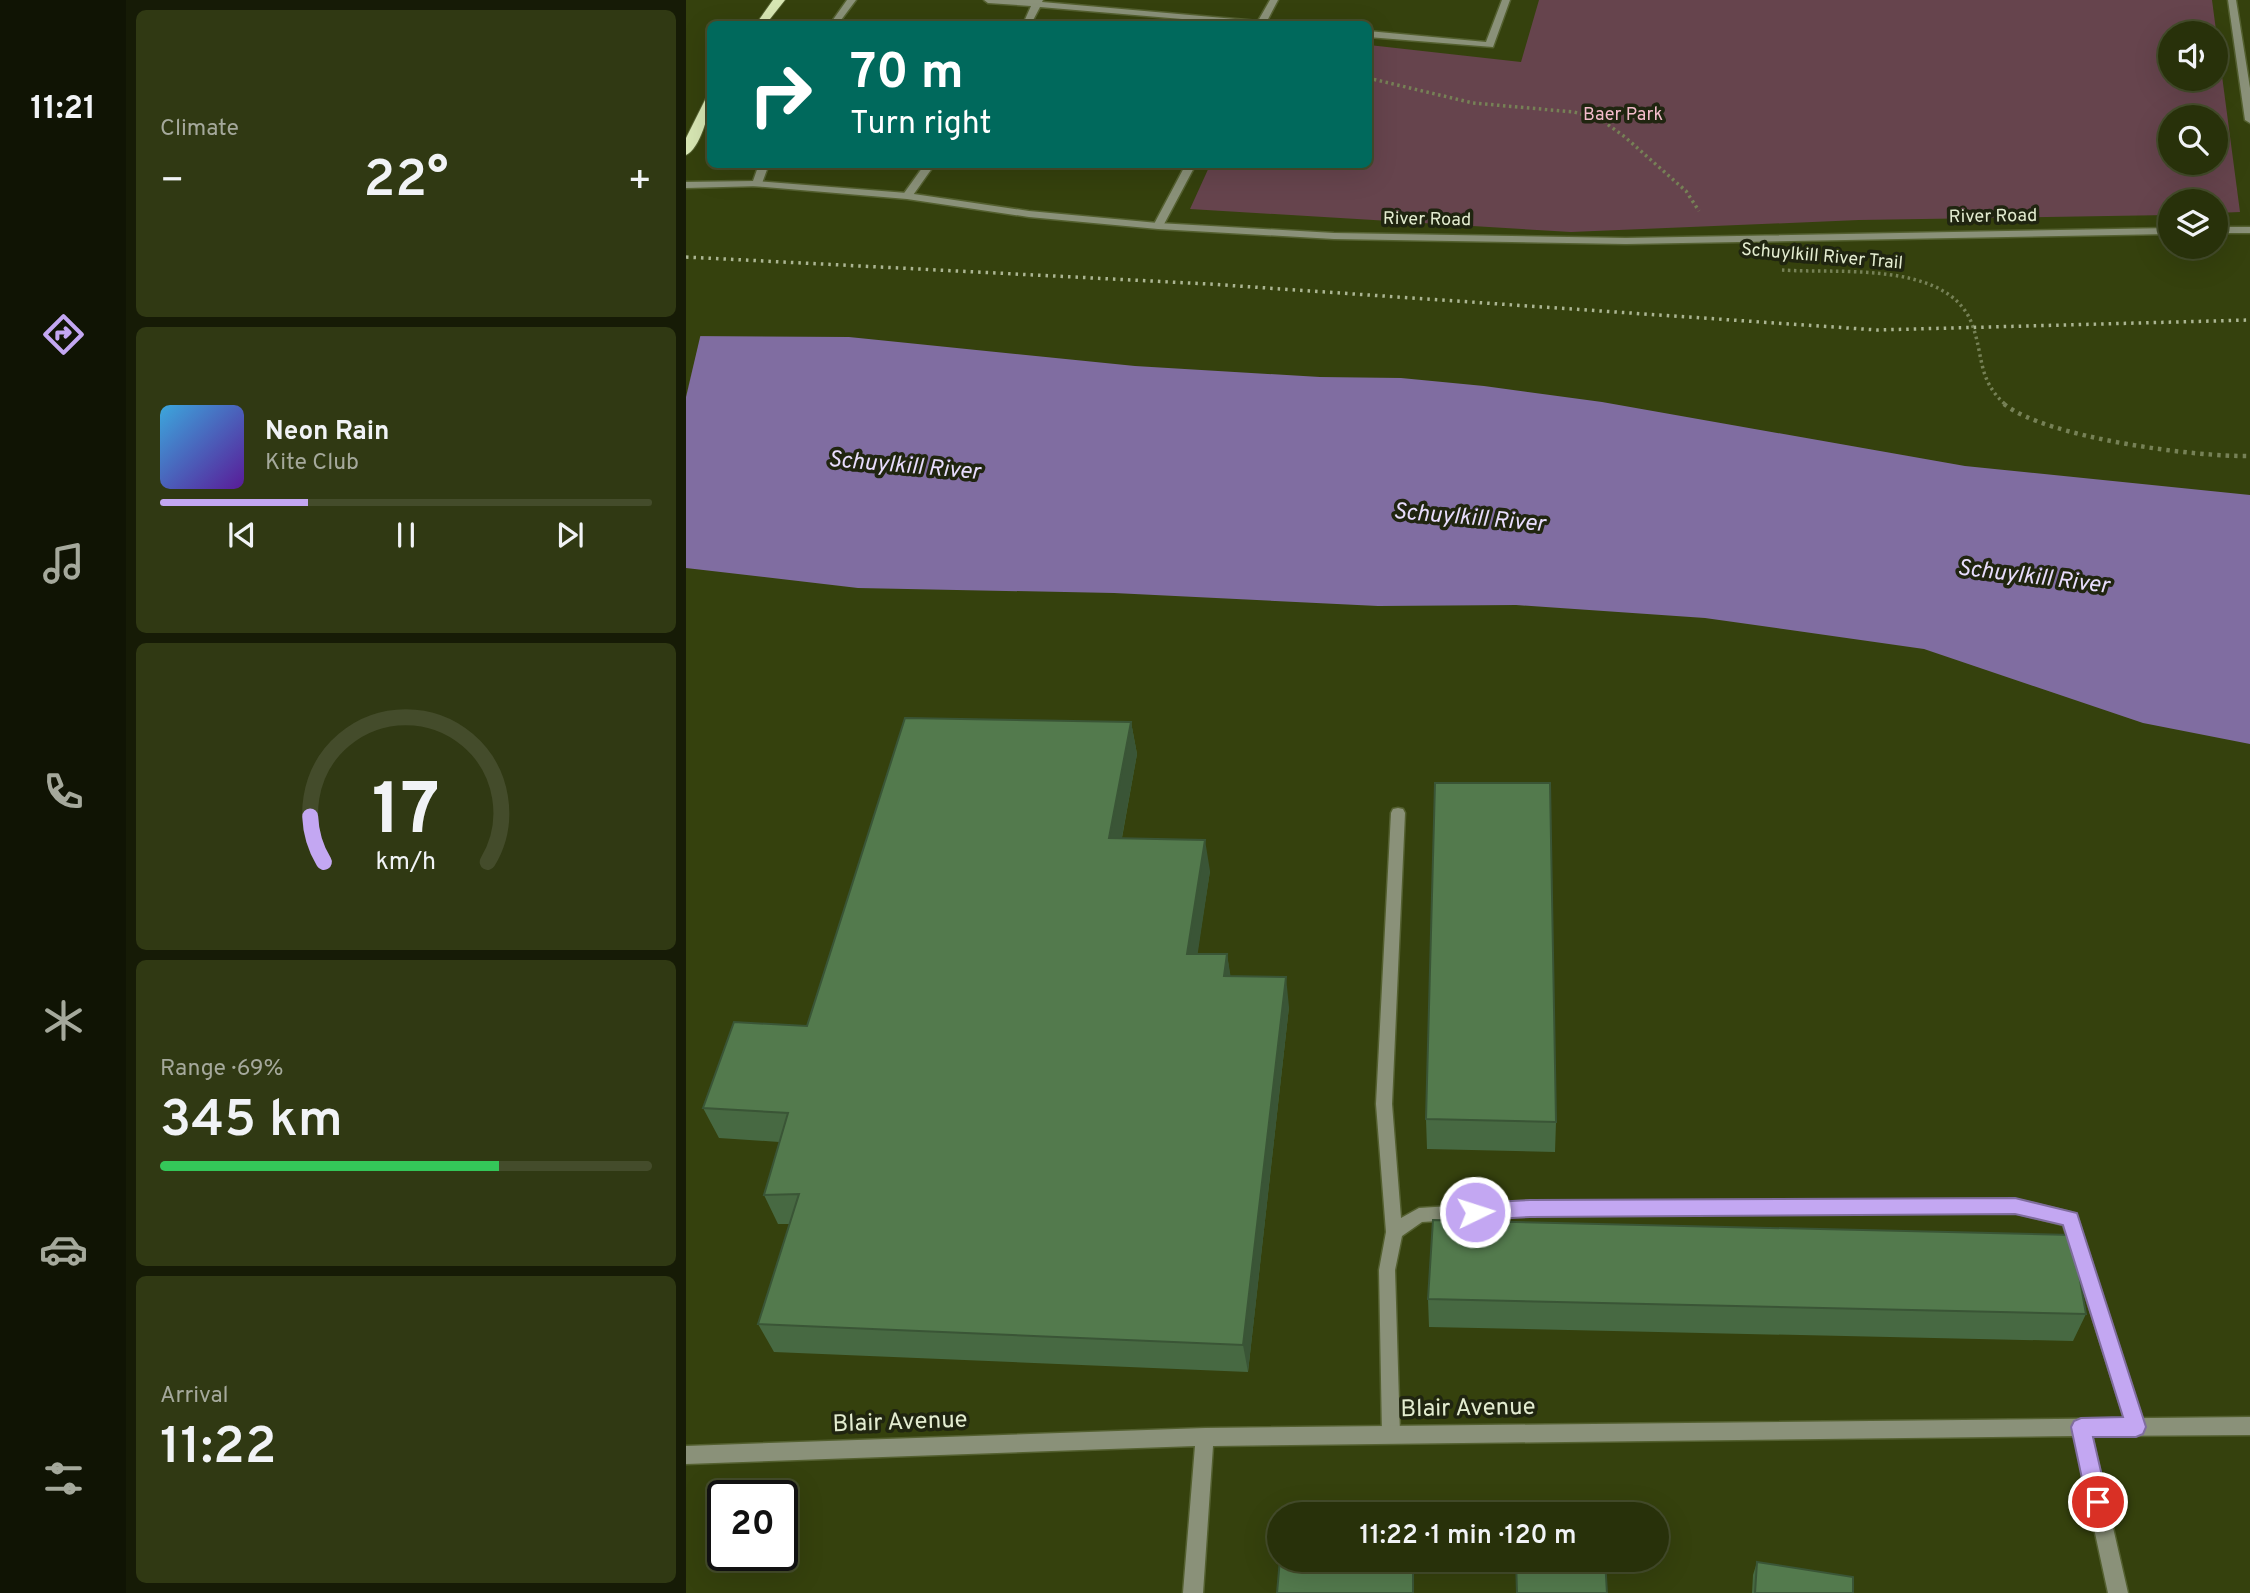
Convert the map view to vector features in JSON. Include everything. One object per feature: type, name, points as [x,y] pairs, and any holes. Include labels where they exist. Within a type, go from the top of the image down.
[{"type":"main road","points":[[763,21],[779,0]]},
{"type":"main road","points":[[686,151],[707,107]]},
{"type":"street","points":[[836,21],[852,0]]},
{"type":"street","points":[[988,0],[1038,2],[1231,21]]},
{"type":"street","points":[[1263,21],[1274,0]]},
{"type":"street","points":[[1372,34],[1490,45],[1506,0]]},
{"type":"street","points":[[2232,0],[2250,117]]},
{"type":"street","points":[[1028,21],[1038,2]]},
{"type":"street","points":[[757,184],[763,168]]},
{"type":"street","points":[[907,196],[927,168]]},
{"type":"street","points":[[1158,226],[1189,168]]},
{"type":"street","name":"River Road","points":[[686,185],[757,184],[907,196],[1029,214],[1158,226],[1348,236],[1626,241],[2158,231]]},
{"type":"street","points":[[2228,230],[2250,230]]},
{"type":"street","points":[[1391,1434],[1387,1270],[1394,1232],[1384,1104],[1398,813]]},
{"type":"street","points":[[1394,1232],[1419,1215],[1530,1208],[2015,1206],[2070,1219],[2136,1427]]},
{"type":"street","name":"Blair Avenue","points":[[686,1455],[1205,1437],[2250,1426]]},
{"type":"street","points":[[2081,1427],[2118,1593]]},
{"type":"street","points":[[1193,1593],[1205,1437]]},
{"type":"path","points":[[1372,79],[1473,103],[1574,112],[1600,120],[1625,137],[1686,191],[1699,208],[1700,239]]},
{"type":"path","name":"Schuylkill River Trail","points":[[1770,268],[1922,281],[1941,289],[1961,304],[1978,338],[1987,382],[1993,396],[2018,411],[2060,426],[2134,446],[2226,459],[2250,456]]},
{"type":"green space","name":"Baer Park","points":[[1539,0],[2212,0],[2215,21],[2158,21],[2158,91],[2224,91],[2226,105],[2158,105],[2158,175],[2228,175],[2228,121],[2240,212],[2228,212],[2228,189],[2158,189],[2158,215],[1859,220],[1571,232],[1190,209],[1209,168],[1372,168],[1372,45],[1521,62]]},
{"type":"water","name":"Schuylkill River","points":[[686,336],[849,337],[1135,366],[1320,377],[1401,378],[1484,386],[1602,402],[1965,466],[2250,495],[2250,744],[2143,723],[1924,649],[1705,618],[1516,605],[1378,606],[1114,593],[858,588],[686,568]]},
{"type":"pier","points":[[686,333],[701,333],[686,397]]},
{"type":"building","points":[[905,718],[1131,722],[1109,838],[1205,840],[1187,954],[1227,954],[1224,976],[1286,977],[1243,1345],[758,1324],[799,1194],[764,1195],[788,1113],[703,1108],[734,1022],[807,1026]]},
{"type":"building","points":[[1435,783],[1550,783],[1556,1122],[1426,1119]]},
{"type":"building","points":[[1433,1220],[2072,1235],[2086,1314],[1428,1299]]},
{"type":"building","points":[[1757,1562],[1853,1577],[1853,1593],[1755,1593]]},
{"type":"building","points":[[1279,1572],[1413,1572],[1413,1593],[1277,1593]]},
{"type":"building","points":[[1516,1572],[1606,1572],[1607,1593],[1517,1593]]},
{"type":"railway","points":[[686,257],[1209,284],[1877,330],[2250,320]]},
{"type":"route","points":[[1475,1212],[1530,1208],[2015,1206],[2070,1219],[2136,1427],[2081,1427],[2098,1502]]}]
